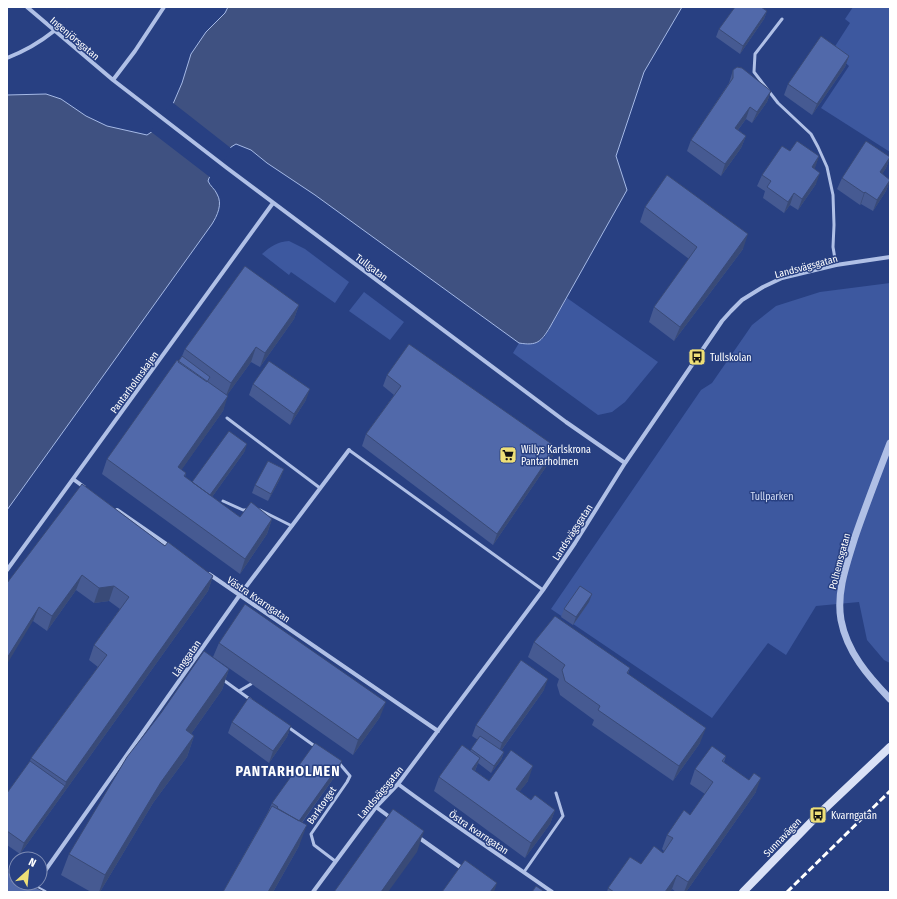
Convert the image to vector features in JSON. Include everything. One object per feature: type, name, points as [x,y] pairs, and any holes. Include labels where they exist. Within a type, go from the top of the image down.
[{"type":"main road","name":"Sunnavägen","points":[[743,892],[818,815],[890,747]]},
{"type":"street","name":"Ingenjörsgatan","points":[[27,7],[114,80]]},
{"type":"street","points":[[114,80],[164,7]]},
{"type":"street","points":[[7,58],[42,41],[54,31]]},
{"type":"street","name":"Tullgatan","points":[[114,80],[273,203],[566,422],[625,463]]},
{"type":"street","name":"Pantarholmskajen","points":[[7,570],[273,203]]},
{"type":"street","name":"Landsvägsgatan","points":[[313,892],[376,807],[398,784],[543,590],[576,543],[625,463],[722,321],[742,300],[763,287],[782,278],[836,265],[890,257]]},
{"type":"street","name":"Polhemsgatan","points":[[890,442],[865,507],[846,566],[840,592],[841,620],[855,657],[872,680],[890,699]]},
{"type":"street","name":"Långgatan","points":[[48,867],[239,596],[349,450]]},
{"type":"street","points":[[72,479],[85,488]]},
{"type":"street","points":[[111,506],[175,551]]},
{"type":"street","name":"Västra Kvarngatan","points":[[207,573],[438,731]]},
{"type":"street","name":"Östra kvarngatan","points":[[398,784],[552,892]]},
{"type":"street","points":[[376,807],[395,820]]},
{"type":"street","points":[[414,834],[469,874]]},
{"type":"lane","points":[[782,19],[755,54],[754,72],[778,103],[811,134],[827,167],[833,195],[833,247],[836,265]]},
{"type":"lane","points":[[227,418],[320,488]]},
{"type":"lane","points":[[349,450],[543,590]]},
{"type":"lane","points":[[223,501],[243,510],[248,510]]},
{"type":"lane","points":[[254,510],[260,510],[292,526]]},
{"type":"lane","points":[[254,613],[257,608]]},
{"type":"lane","points":[[194,660],[200,664]]},
{"type":"lane","points":[[219,678],[252,700]]},
{"type":"lane","points":[[239,691],[251,684],[255,678]]},
{"type":"lane","points":[[284,724],[323,752]]},
{"type":"lane","name":"Barktorget","points":[[335,861],[314,844],[311,834],[350,776],[336,761]]},
{"type":"lane","points":[[524,872],[563,816],[556,794]]},
{"type":"green space","points":[[853,7],[890,7],[890,152],[821,108],[849,66],[832,51],[850,23],[845,19]]},
{"type":"green space","points":[[289,241],[305,249],[349,282],[335,303],[291,272],[289,275],[262,254],[274,245]]},
{"type":"green space","name":"Tullparken","points":[[890,283],[890,663],[884,660],[867,640],[859,602],[816,606],[786,655],[768,643],[712,718],[551,609],[701,390],[712,383],[752,325],[776,306],[820,292]]},
{"type":"green space","points":[[364,292],[404,322],[390,340],[349,311]]},
{"type":"green space","points":[[567,298],[658,362],[625,402],[612,412],[598,415],[513,353],[519,343],[527,344],[544,338]]},
{"type":"shaded area","points":[[228,7],[682,7],[644,72],[616,156],[627,190],[550,327],[538,342],[530,344],[519,343],[315,195],[267,163],[251,150],[236,144],[231,147],[208,181],[219,198],[217,214],[212,224],[7,510],[7,95],[46,94],[61,99],[86,116],[107,126],[147,135],[153,131],[173,104],[182,83],[191,54],[206,32],[225,13]]},
{"type":"pier","points":[[172,102],[232,149],[211,178],[150,131]]},
{"type":"building","points":[[735,7],[761,7],[767,11],[743,46],[719,29]]},
{"type":"building","points":[[821,36],[849,56],[817,104],[788,84]]},
{"type":"building","points":[[737,67],[742,68],[771,91],[757,112],[750,107],[735,128],[746,136],[725,164],[691,140],[733,78],[733,70]]},
{"type":"building","points":[[797,141],[819,156],[812,167],[820,173],[802,199],[794,193],[788,202],[767,187],[771,181],[762,175],[782,146],[790,151]]},
{"type":"building","points":[[866,141],[890,157],[880,172],[890,180],[877,200],[842,178]]},
{"type":"building","points":[[667,175],[748,234],[680,327],[654,307],[697,247],[645,207]]},
{"type":"building","points":[[245,266],[299,305],[265,353],[256,347],[231,383],[185,349]]},
{"type":"building","points":[[409,344],[556,447],[497,534],[366,434],[401,386],[387,375]]},
{"type":"building","points":[[182,356],[210,377],[207,382],[178,362]]},
{"type":"building","points":[[177,360],[228,396],[178,467],[186,473],[184,476],[240,517],[251,502],[272,519],[245,559],[107,459]]},
{"type":"building","points":[[269,361],[310,389],[294,414],[253,384]]},
{"type":"building","points":[[229,431],[247,444],[210,495],[192,482]]},
{"type":"building","points":[[268,461],[284,469],[271,494],[255,485]]},
{"type":"building","points":[[82,484],[165,546],[168,542],[213,576],[66,782],[31,758],[107,655],[94,645],[129,597],[114,586],[99,588],[82,575],[52,616],[39,607],[7,658],[7,583]]},
{"type":"building","points":[[580,586],[592,594],[576,617],[564,609]]},
{"type":"building","points":[[245,604],[386,702],[358,740],[219,643]]},
{"type":"building","points":[[555,616],[630,668],[627,673],[706,728],[679,766],[598,710],[600,706],[565,681],[562,670],[565,665],[534,642]]},
{"type":"building","points":[[204,651],[229,669],[186,730],[194,736],[161,782],[105,875],[69,854],[127,757],[161,713]]},
{"type":"building","points":[[521,660],[548,679],[502,743],[476,725]]},
{"type":"building","points":[[249,697],[291,726],[273,751],[232,722]]},
{"type":"building","points":[[480,736],[504,752],[494,766],[471,749]]},
{"type":"building","points":[[315,743],[342,761],[299,821],[277,808],[278,807],[272,803]]},
{"type":"building","points":[[462,745],[480,758],[472,769],[489,781],[511,750],[533,766],[516,789],[531,800],[535,795],[555,810],[531,843],[439,777]]},
{"type":"building","points":[[712,746],[726,756],[722,761],[749,780],[754,773],[761,778],[688,882],[677,875],[665,892],[614,892],[608,888],[630,857],[641,864],[654,846],[663,853],[673,838],[667,835],[684,810],[690,815],[713,782],[695,769]]},
{"type":"building","points":[[30,761],[65,786],[24,843],[7,831],[7,793]]},
{"type":"building","points":[[272,806],[307,825],[268,892],[223,892]]},
{"type":"building","points":[[393,809],[424,831],[381,892],[334,892]]},
{"type":"building","points":[[465,860],[497,883],[490,892],[442,892]]},
{"type":"building","points":[[7,872],[8,891],[44,892],[7,892]]},
{"type":"building","points":[[536,886],[545,892],[532,892]]},
{"type":"railway","points":[[787,892],[890,791]]},
{"type":"place","name":"Tullskolan","points":[[697,357]]},
{"type":"place","name":"Willys Karlskrona Pantarholmen","points":[[508,455]]},
{"type":"place","name":"Kvarngatan","points":[[818,815]]},
{"type":"district","name":"PANTARHOLMEN","points":[[288,771]]}]
